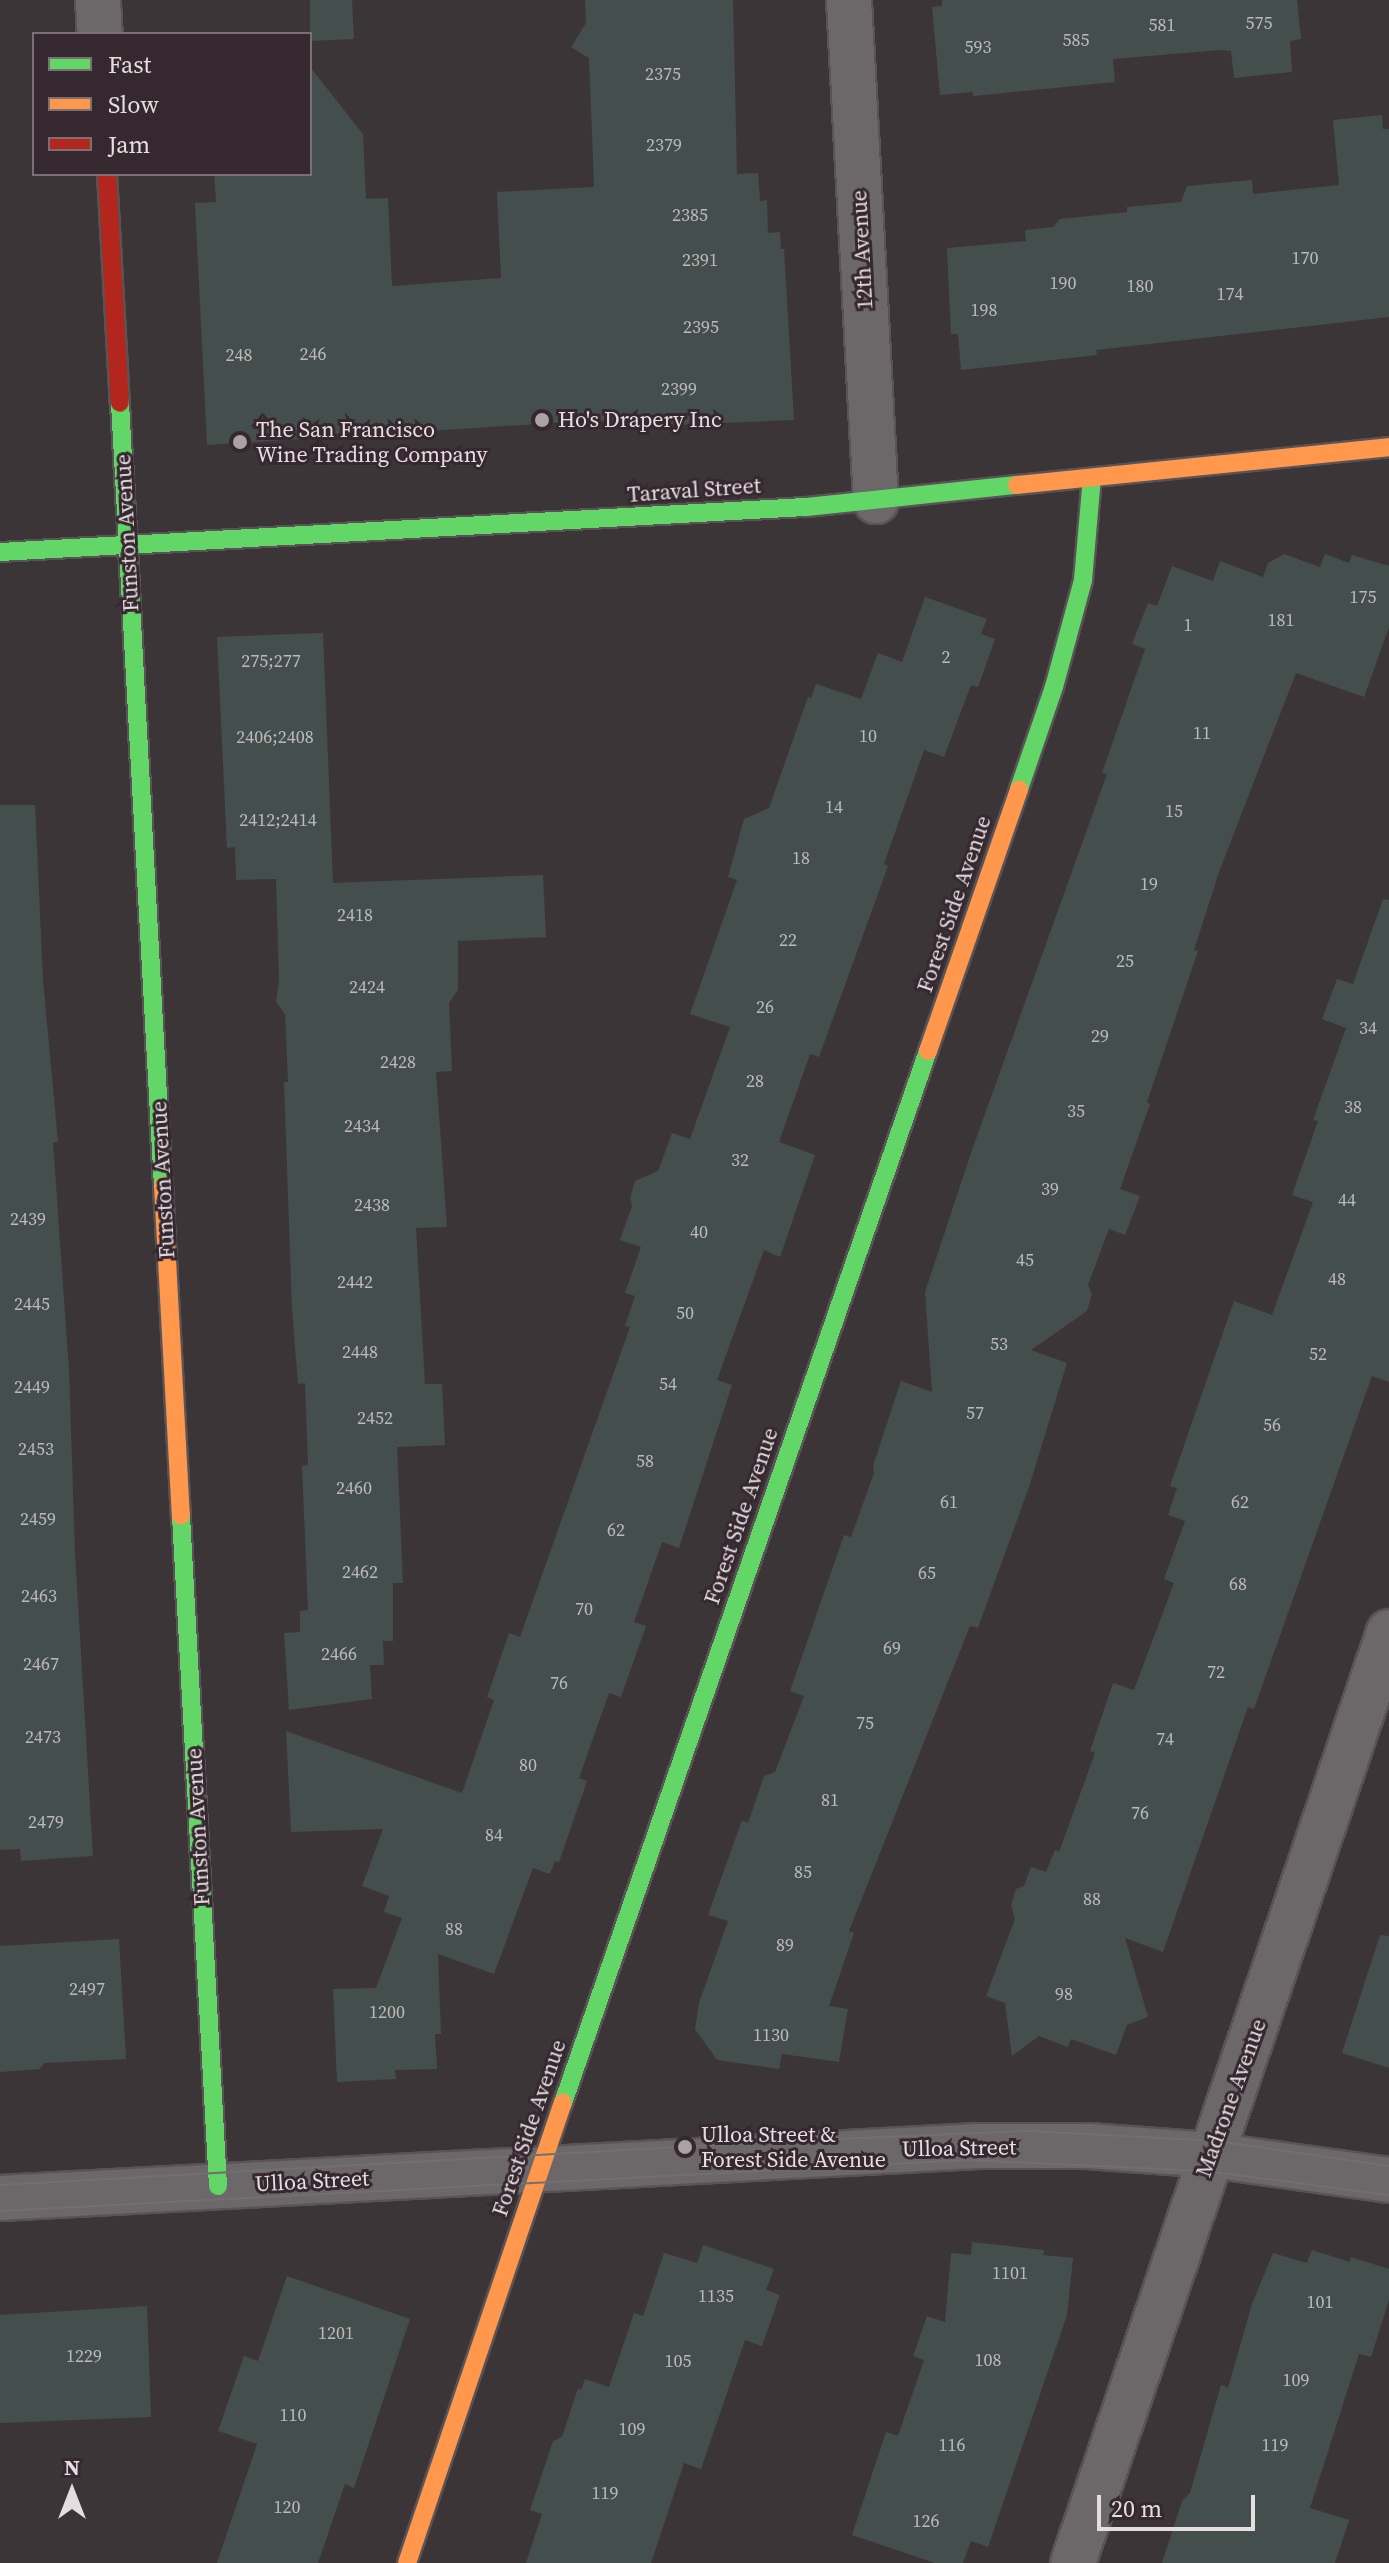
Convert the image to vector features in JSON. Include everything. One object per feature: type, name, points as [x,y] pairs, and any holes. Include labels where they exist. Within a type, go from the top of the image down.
[{"type":"street","points":[[98,0],[100,32]]},
{"type":"street","name":"12th Avenue","points":[[849,0],[876,501]]},
{"type":"street","name":"Funston Avenue","points":[[107,176],[218,2186]]},
{"type":"street","name":"Taraval Street","points":[[0,552],[631,518],[876,501],[1389,447]]},
{"type":"street","name":"Forest Side Avenue","points":[[407,2563],[540,2168],[1054,687],[1083,580],[1092,478]]},
{"type":"street","name":"Madrone Avenue","points":[[1073,2563],[1389,1632]]},
{"type":"street","name":"Ulloa Street","points":[[0,2198],[978,2146],[1088,2146],[1211,2155],[1389,2180]]},
{"type":"building","points":[[310,0],[352,0],[354,39],[312,41]]},
{"type":"building","points":[[585,0],[733,0],[737,174],[758,173],[760,201],[767,200],[768,233],[780,232],[781,249],[784,249],[794,420],[629,427],[629,420],[569,422],[207,445],[195,203],[216,202],[214,176],[312,176],[312,70],[363,134],[366,199],[388,198],[392,286],[501,278],[497,192],[594,187],[589,58],[571,47],[586,23]]},
{"type":"building","points":[[942,0],[1297,0],[1301,39],[1290,41],[1292,72],[1234,78],[1231,51],[1221,50],[1113,59],[1115,82],[973,96],[973,92],[940,95],[932,7],[942,6]]},
{"type":"building","points":[[1382,115],[1383,129],[1389,129],[1389,317],[1096,350],[1097,355],[961,370],[958,334],[951,334],[947,248],[1026,241],[1025,230],[1053,227],[1060,219],[1127,212],[1127,207],[1181,202],[1187,186],[1252,180],[1253,194],[1339,185],[1333,120]]},
{"type":"building","points":[[1284,554],[1320,567],[1325,554],[1349,563],[1352,555],[1389,566],[1389,627],[1364,697],[1296,673],[1219,872],[1194,950],[1198,951],[1120,1189],[1140,1196],[1125,1235],[1109,1229],[1088,1285],[1092,1294],[1087,1311],[1031,1350],[1067,1363],[1029,1487],[978,1628],[970,1626],[849,1931],[854,1933],[829,2006],[848,2009],[839,2062],[782,2054],[779,2069],[717,2060],[695,2029],[699,2003],[728,1921],[708,1915],[742,1820],[748,1823],[764,1776],[775,1772],[804,1696],[790,1691],[844,1535],[851,1537],[874,1473],[873,1466],[901,1381],[932,1392],[925,1292],[972,1150],[1107,774],[1102,773],[1145,649],[1132,644],[1148,603],[1157,606],[1172,566],[1213,581],[1220,561],[1263,577],[1268,563]]},
{"type":"building","points":[[925,597],[987,619],[981,634],[995,639],[978,687],[971,685],[944,757],[924,750],[884,864],[888,866],[819,1057],[810,1054],[779,1142],[815,1155],[780,1257],[764,1250],[717,1380],[732,1385],[679,1548],[662,1542],[634,1622],[646,1626],[621,1697],[609,1693],[579,1778],[587,1781],[559,1862],[555,1861],[550,1874],[533,1868],[494,1974],[438,1954],[441,2034],[435,2034],[437,2069],[395,2070],[396,2079],[337,2082],[333,1989],[376,1988],[402,1918],[384,1912],[389,1896],[362,1886],[383,1829],[291,1832],[286,1731],[462,1793],[494,1700],[487,1697],[509,1633],[520,1637],[630,1327],[625,1326],[635,1296],[625,1293],[641,1247],[620,1240],[632,1206],[630,1198],[635,1181],[658,1171],[672,1133],[690,1139],[730,1027],[690,1014],[737,880],[728,877],[744,819],[769,808],[808,697],[811,698],[816,684],[861,699],[878,653],[902,662]]},
{"type":"building","points":[[323,633],[333,883],[543,875],[546,937],[458,941],[458,990],[449,1003],[452,1071],[436,1072],[447,1227],[416,1228],[425,1384],[442,1384],[445,1445],[397,1447],[403,1583],[393,1583],[393,1641],[383,1641],[384,1665],[370,1665],[372,1699],[289,1710],[284,1633],[300,1632],[300,1611],[308,1610],[302,1466],[308,1465],[305,1383],[298,1384],[292,1309],[284,1082],[288,1082],[285,1014],[276,1002],[279,980],[276,879],[236,880],[235,847],[227,848],[217,637]]},
{"type":"building","points":[[0,805],[35,805],[43,980],[58,1142],[53,1142],[69,1370],[75,1553],[93,1856],[21,1861],[20,1849],[0,1850]]},
{"type":"building","points":[[1383,899],[1389,900],[1389,1382],[1372,1376],[1254,1709],[1248,1707],[1163,1952],[1125,1938],[1148,2017],[1127,2025],[1116,2055],[1071,2039],[1068,2047],[1039,2036],[1012,2056],[1005,2003],[986,1996],[1015,1919],[1011,1905],[1016,1889],[1024,1886],[1031,1867],[1046,1872],[1055,1850],[1059,1852],[1095,1753],[1090,1751],[1113,1683],[1134,1690],[1174,1583],[1164,1579],[1185,1521],[1168,1515],[1177,1488],[1170,1486],[1234,1301],[1272,1315],[1313,1202],[1292,1195],[1318,1121],[1313,1120],[1346,1028],[1322,1019],[1337,979],[1353,984]]},
{"type":"building","points":[[1380,1935],[1389,1936],[1389,2068],[1342,2053]]},
{"type":"building","points":[[119,1939],[126,2059],[44,2063],[40,2069],[0,2072],[0,1946]]},
{"type":"building","points":[[972,2242],[1044,2250],[1043,2255],[1073,2258],[1067,2315],[988,2547],[971,2541],[963,2563],[935,2563],[852,2535],[886,2432],[898,2436],[924,2360],[913,2356],[927,2316],[945,2322],[951,2253],[971,2255]]},
{"type":"building","points":[[703,2245],[774,2269],[766,2290],[780,2295],[762,2346],[745,2340],[701,2469],[684,2463],[651,2563],[526,2563],[542,2514],[530,2510],[553,2441],[562,2437],[578,2388],[581,2390],[585,2379],[609,2387],[634,2313],[643,2316],[664,2253],[697,2263]]},
{"type":"building","points":[[1312,2250],[1350,2262],[1351,2257],[1389,2269],[1389,2300],[1371,2357],[1359,2354],[1310,2508],[1349,2520],[1335,2563],[1162,2563],[1182,2501],[1190,2493],[1221,2385],[1228,2388],[1252,2304],[1273,2253],[1307,2263]]},
{"type":"building","points":[[287,2276],[410,2319],[354,2488],[345,2484],[318,2563],[217,2563],[257,2444],[218,2431],[244,2356],[258,2361]]},
{"type":"building","points":[[147,2306],[151,2417],[0,2423],[0,2315]]},
{"type":"tram line","points":[[0,2185],[787,2141],[1027,2131],[1217,2141],[1389,2166]]},
{"type":"tram line","points":[[0,2211],[969,2160],[1205,2171],[1389,2195]]},
{"type":"traffic: fast","points":[[120,403],[163,1186]]},
{"type":"traffic: fast","points":[[1019,789],[1054,687],[1083,580],[1092,478]]},
{"type":"traffic: fast","points":[[0,552],[806,507],[1017,485]]},
{"type":"traffic: fast","points":[[563,2103],[928,1051]]},
{"type":"traffic: fast","points":[[181,1516],[218,2186]]},
{"type":"traffic: slow","points":[[1017,485],[1389,447]]},
{"type":"traffic: slow","points":[[928,1051],[1019,789]]},
{"type":"traffic: slow","points":[[163,1186],[181,1516]]},
{"type":"traffic: slow","points":[[407,2563],[563,2103]]},
{"type":"traffic: jam","points":[[107,176],[120,403]]},
{"type":"place","name":"Ho's Drapery Inc","points":[[542,420]]},
{"type":"place","name":"The San Francisco Wine Trading Company","points":[[240,442]]},
{"type":"place","name":"Ulloa Street & Forest Side Avenue","points":[[685,2147]]}]
